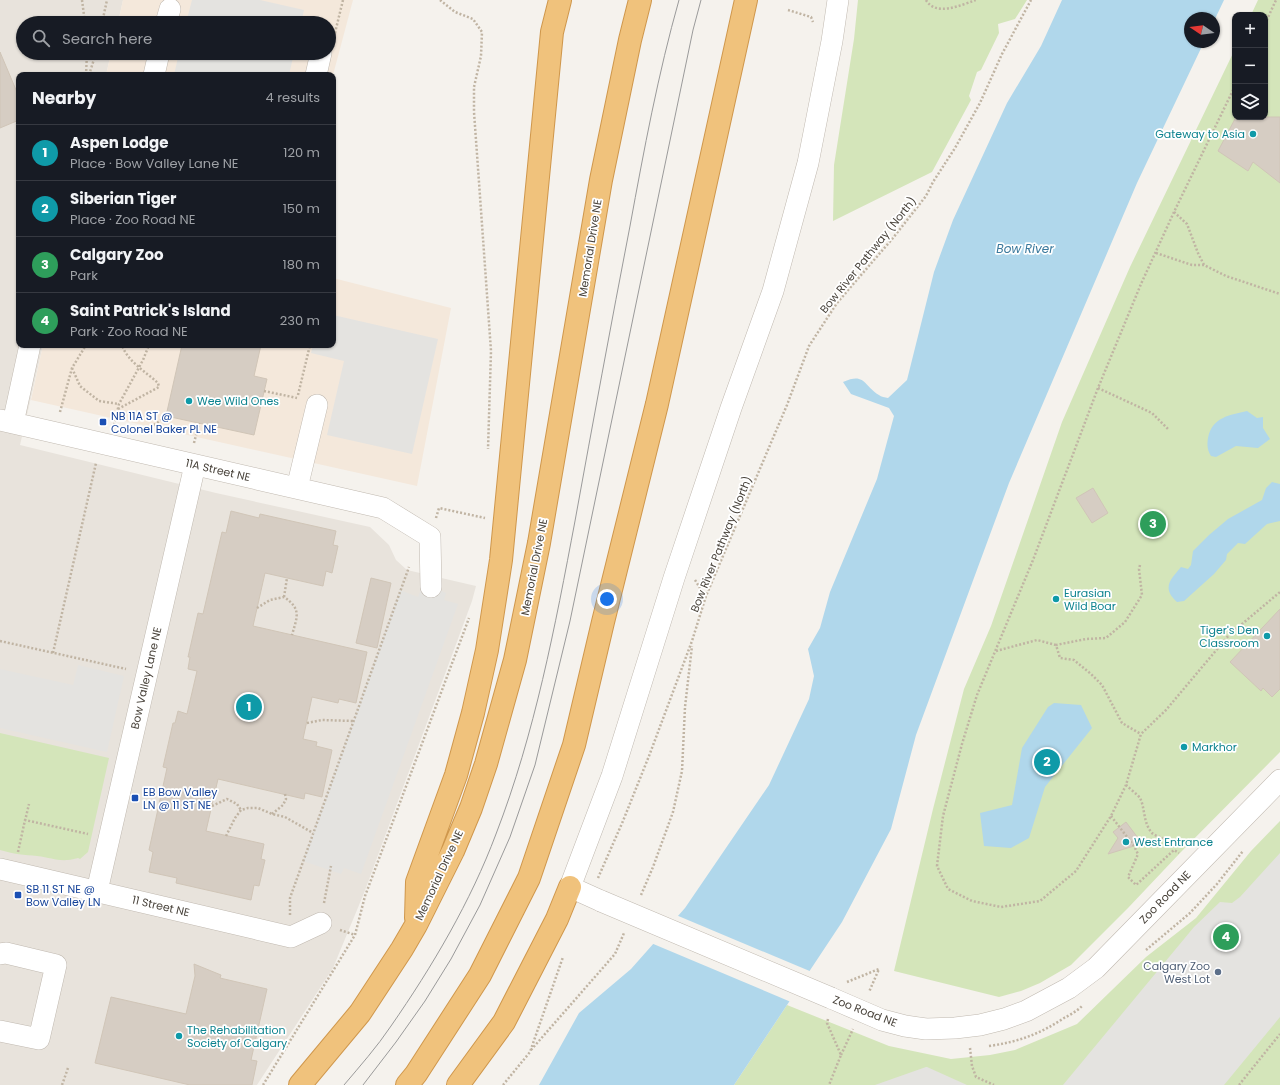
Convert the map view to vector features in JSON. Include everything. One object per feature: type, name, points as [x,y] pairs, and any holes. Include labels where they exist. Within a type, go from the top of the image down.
[{"type":"highway","points":[[545,0],[552,32]]},
{"type":"highway","points":[[416,925],[417,882],[456,775],[473,713],[487,650],[501,560],[552,32],[560,0]]},
{"type":"highway","name":"Memorial Drive NE","points":[[300,1085],[360,1013],[416,925],[471,808],[486,764],[515,660],[539,543],[601,180],[630,40],[640,0]]},
{"type":"highway","points":[[407,1085],[416,1074],[480,975],[529,878],[574,745],[602,622],[659,396],[746,0]]},
{"type":"highway","points":[[458,1085],[504,1022],[557,919],[570,887]]},
{"type":"street","points":[[570,887],[612,776],[679,563],[731,408],[773,291],[808,163],[832,42],[838,0]]},
{"type":"street","points":[[155,72],[157,60]]},
{"type":"street","points":[[317,72],[319,60]]},
{"type":"street","points":[[6,421],[29,348]]},
{"type":"street","points":[[297,488],[317,405]]},
{"type":"street","name":"11A Street NE","points":[[6,421],[383,508],[430,537]]},
{"type":"street","name":"Bow Valley Lane NE","points":[[97,891],[195,464]]},
{"type":"street","points":[[430,537],[431,587]]},
{"type":"street","name":"Zoo Road NE","points":[[570,887],[599,892],[834,1000],[882,1020],[905,1026],[926,1029],[980,1025],[1004,1019],[1026,1011],[1069,988],[1096,968],[1280,780]]},
{"type":"street","name":"11 Street NE","points":[[0,869],[291,936]]},
{"type":"street","points":[[291,936],[321,923]]},
{"type":"street","points":[[0,954],[6,953],[56,965],[39,1039],[0,1031]]},
{"type":"path","points":[[82,0],[84,16]]},
{"type":"path","points":[[104,16],[107,0]]},
{"type":"path","points":[[440,0],[455,12],[473,19],[482,32],[481,56],[474,87],[474,112],[491,351],[488,455]]},
{"type":"path","points":[[926,0],[929,5],[938,9],[947,9],[976,0]]},
{"type":"path","name":"Bow River Pathway (North)","points":[[599,892],[626,813],[692,641],[706,596],[786,405],[809,346],[837,303],[894,238],[926,196],[980,103],[1002,54],[1031,0]]},
{"type":"path","points":[[1268,17],[1276,0]]},
{"type":"path","points":[[788,10],[811,17],[814,24]]},
{"type":"path","points":[[87,60],[88,72]]},
{"type":"path","points":[[89,72],[93,60]]},
{"type":"path","points":[[1232,92],[1174,212],[1098,388],[1033,560],[977,695],[943,816],[937,866],[948,889],[972,901],[1001,907],[1040,901],[1076,871],[1111,816],[1126,785],[1141,734],[1166,710],[1230,634],[1280,592]]},
{"type":"path","points":[[1174,212],[1187,224],[1204,265]]},
{"type":"path","points":[[1156,253],[1192,266],[1204,265],[1226,276],[1280,294]]},
{"type":"path","points":[[60,413],[72,368],[84,348]]},
{"type":"path","points":[[118,409],[159,387],[158,383],[139,367],[124,352],[123,348]]},
{"type":"path","points":[[114,427],[119,404],[148,348]]},
{"type":"path","points":[[72,368],[80,386],[99,401],[119,404]]},
{"type":"path","points":[[1098,388],[1152,413],[1168,429]]},
{"type":"path","points":[[264,391],[297,398]]},
{"type":"path","points":[[141,434],[164,418]]},
{"type":"path","points":[[194,444],[199,423]]},
{"type":"path","points":[[54,653],[101,443]]},
{"type":"path","points":[[430,537],[439,508],[487,518]]},
{"type":"path","points":[[291,936],[290,898],[407,570],[412,563]]},
{"type":"path","points":[[996,651],[1037,640],[1056,645],[1086,639],[1106,638],[1125,622],[1142,595],[1139,569],[1140,565]]},
{"type":"path","points":[[284,597],[287,578]]},
{"type":"path","points":[[258,608],[270,600],[284,597],[291,601],[297,609],[297,618],[292,635]]},
{"type":"path","points":[[263,1085],[355,934],[365,896],[470,615]]},
{"type":"path","points":[[0,641],[147,673]]},
{"type":"path","name":"Bow River Pathway (North)","points":[[640,896],[653,867],[673,812],[682,771],[685,707],[692,641]]},
{"type":"path","points":[[1056,645],[1060,658],[1074,660],[1102,685],[1122,723],[1141,734]]},
{"type":"path","points":[[307,723],[322,720],[354,721]]},
{"type":"path","points":[[1126,785],[1140,799],[1145,818],[1152,833],[1156,836],[1179,842],[1190,850]]},
{"type":"path","points":[[272,814],[286,799],[284,794]]},
{"type":"path","points":[[212,806],[227,799],[237,804],[241,810]]},
{"type":"path","points":[[29,804],[17,855],[25,820],[93,834]]},
{"type":"path","points":[[226,836],[241,810],[248,808],[258,808],[272,814],[285,817],[313,833]]},
{"type":"path","points":[[1111,816],[1134,846],[1138,854],[1128,877],[1136,885],[1174,850],[1183,857]]},
{"type":"path","points":[[503,1085],[615,954],[624,932]]},
{"type":"path","points":[[530,1052],[564,956]]},
{"type":"path","points":[[841,1055],[827,1022],[834,1000],[880,969],[867,998]]},
{"type":"path","points":[[828,1085],[855,1025]]},
{"type":"path","points":[[1239,1085],[1280,1034]]},
{"type":"path","points":[[970,1048],[972,1066],[976,1077],[994,1085]]},
{"type":"path","points":[[62,1085],[68,1068]]},
{"type":"shaded area","points":[[0,0],[123,0],[120,16],[16,16],[16,60],[109,60],[107,72],[16,72],[16,348],[42,348],[20,445],[216,493],[370,527],[389,545],[396,560],[407,570],[476,586],[472,601],[364,893],[333,968],[257,1085],[0,1085]]},
{"type":"shaded area","points":[[123,0],[353,0],[334,72],[107,72],[109,60],[336,60],[336,16],[120,16]]},
{"type":"shaded area","points":[[192,0],[260,0],[304,10],[303,16],[188,16]]},
{"type":"shaded area","points":[[177,60],[292,60],[290,72],[175,72]]},
{"type":"shaded area","points":[[336,279],[451,308],[417,486],[31,400],[42,348],[336,348]]},
{"type":"shaded area","points":[[336,316],[438,339],[412,454],[327,435],[344,361],[311,353],[312,348],[336,348]]},
{"type":"shaded area","points":[[423,584],[446,593],[444,600],[458,604],[361,874],[344,868],[341,874],[303,861],[400,590],[418,597]]},
{"type":"shaded area","points":[[78,665],[124,676],[107,752],[0,728],[0,669],[73,685]]},
{"type":"shaded area","name":"Calgary Zoo West Lot","points":[[1280,853],[1280,1017],[1224,1085],[1063,1085],[1194,927],[1220,902],[1232,903],[1240,897]]},
{"type":"shaded area","points":[[926,1067],[967,1085],[875,1085]]},
{"type":"green space","points":[[858,0],[1027,0],[1015,19],[998,24],[999,33],[981,70],[977,72],[969,96],[971,100],[932,172],[833,221],[834,165],[854,39]]},
{"type":"green space","points":[[1258,0],[1280,0],[1280,752],[1071,965],[1040,983],[1021,991],[999,997],[894,971],[964,689],[991,626],[1062,422],[1130,267],[1232,55],[1232,120],[1268,120],[1268,12],[1252,12]]},
{"type":"green space","points":[[0,733],[109,758],[88,852],[80,859],[57,860],[0,850]]},
{"type":"green space","points":[[1280,821],[1280,1085],[734,1085],[787,1005],[889,1046],[951,1059],[990,1055],[1015,1050],[1077,1024],[1146,957],[1196,918],[1251,851]]},
{"type":"water","name":"Bow River","points":[[1062,0],[1224,0],[1218,12],[1184,12],[1184,48],[1201,48],[1137,183],[1009,483],[916,735],[891,829],[842,922],[734,1085],[539,1085],[579,1013],[631,969],[685,908],[769,785],[809,699],[814,676],[808,649],[820,628],[830,592],[877,479],[894,416],[889,408],[851,394],[843,382],[850,379],[860,379],[880,396],[888,398],[907,380],[934,272],[953,220],[1007,103],[1041,46]]},
{"type":"water","points":[[1247,411],[1257,418],[1263,417],[1263,428],[1270,439],[1258,448],[1236,446],[1216,457],[1211,456],[1207,442],[1213,425],[1223,418]]},
{"type":"water","points":[[1272,482],[1280,484],[1280,521],[1267,524],[1245,544],[1238,543],[1227,554],[1226,560],[1214,574],[1184,601],[1177,602],[1169,592],[1169,584],[1181,567],[1188,569],[1191,565],[1193,551],[1228,519],[1262,500],[1266,488]]},
{"type":"water","points":[[1054,703],[1081,705],[1092,728],[1045,787],[1029,838],[1011,848],[984,846],[980,813],[1012,805],[1022,748],[1048,707]]},
{"type":"pier","points":[[676,915],[812,972],[791,1002],[651,943]]},
{"type":"building","points":[[0,52],[16,90],[16,121],[0,128]]},
{"type":"building","name":"Gateway to Asia","points":[[1268,117],[1280,117],[1280,183],[1253,162],[1248,171],[1218,151],[1234,120],[1268,120]]},
{"type":"building","points":[[181,348],[260,348],[254,376],[267,379],[254,435],[166,416]]},
{"type":"building","points":[[1093,488],[1108,513],[1092,523],[1076,498]]},
{"type":"building","points":[[231,511],[259,518],[260,514],[336,531],[333,545],[338,546],[332,573],[326,571],[323,586],[265,573],[253,626],[367,652],[356,703],[339,699],[338,703],[312,697],[303,739],[317,742],[316,746],[332,750],[322,797],[305,793],[304,799],[218,779],[206,831],[264,844],[261,859],[265,860],[259,886],[254,885],[251,900],[176,883],[177,878],[149,872],[153,852],[149,850],[167,768],[163,767],[173,723],[175,723],[178,711],[187,714],[197,671],[188,669],[190,657],[188,657],[198,613],[203,614],[222,532],[226,533]]},
{"type":"building","points":[[371,578],[391,583],[377,648],[356,643]]},
{"type":"building","name":"Tiger's Den Classroom","points":[[1280,609],[1280,689],[1272,697],[1263,688],[1261,691],[1230,662]]},
{"type":"building","name":"West Entrance","points":[[1126,822],[1138,838],[1134,846],[1108,854],[1118,838],[1113,832]]},
{"type":"building","name":"The Rehabilitation Society of Calgary","points":[[194,964],[221,975],[220,978],[267,989],[251,1060],[257,1061],[252,1085],[190,1085],[95,1063],[111,997],[186,1014],[195,976]]},
{"type":"tram line","points":[[344,1085],[386,1034],[450,933],[486,859],[510,796],[533,719],[560,600],[646,141],[664,56],[679,0]]},
{"type":"tram line","points":[[363,1085],[425,1001],[451,959],[480,905],[510,837],[535,765],[570,621],[693,30],[701,0]]},
{"type":"place","name":"Gateway to Asia","points":[[1253,134]]},
{"type":"place","name":"Wee Wild Ones","points":[[189,401]]},
{"type":"place","name":"NB 11A ST @ Colonel Baker PL NE","points":[[103,422]]},
{"type":"place","name":"Calgary Zoo","points":[[1153,524]]},
{"type":"place","name":"Eurasian Wild Boar","points":[[1056,599]]},
{"type":"place","name":"Tiger's Den Classroom","points":[[1267,636]]},
{"type":"place","name":"Aspen Lodge","points":[[249,707]]},
{"type":"place","name":"Markhor","points":[[1184,747]]},
{"type":"place","name":"Siberian Tiger","points":[[1047,762]]},
{"type":"place","name":"EB Bow Valley LN @ 11 ST NE","points":[[135,798]]},
{"type":"place","name":"West Entrance","points":[[1126,842]]},
{"type":"place","name":"SB 11 ST NE @ Bow Valley LN","points":[[18,895]]},
{"type":"place","name":"Saint Patrick's Island","points":[[1226,937]]},
{"type":"place","name":"Calgary Zoo West Lot","points":[[1218,972]]},
{"type":"place","name":"The Rehabilitation Society of Calgary","points":[[179,1036]]}]
